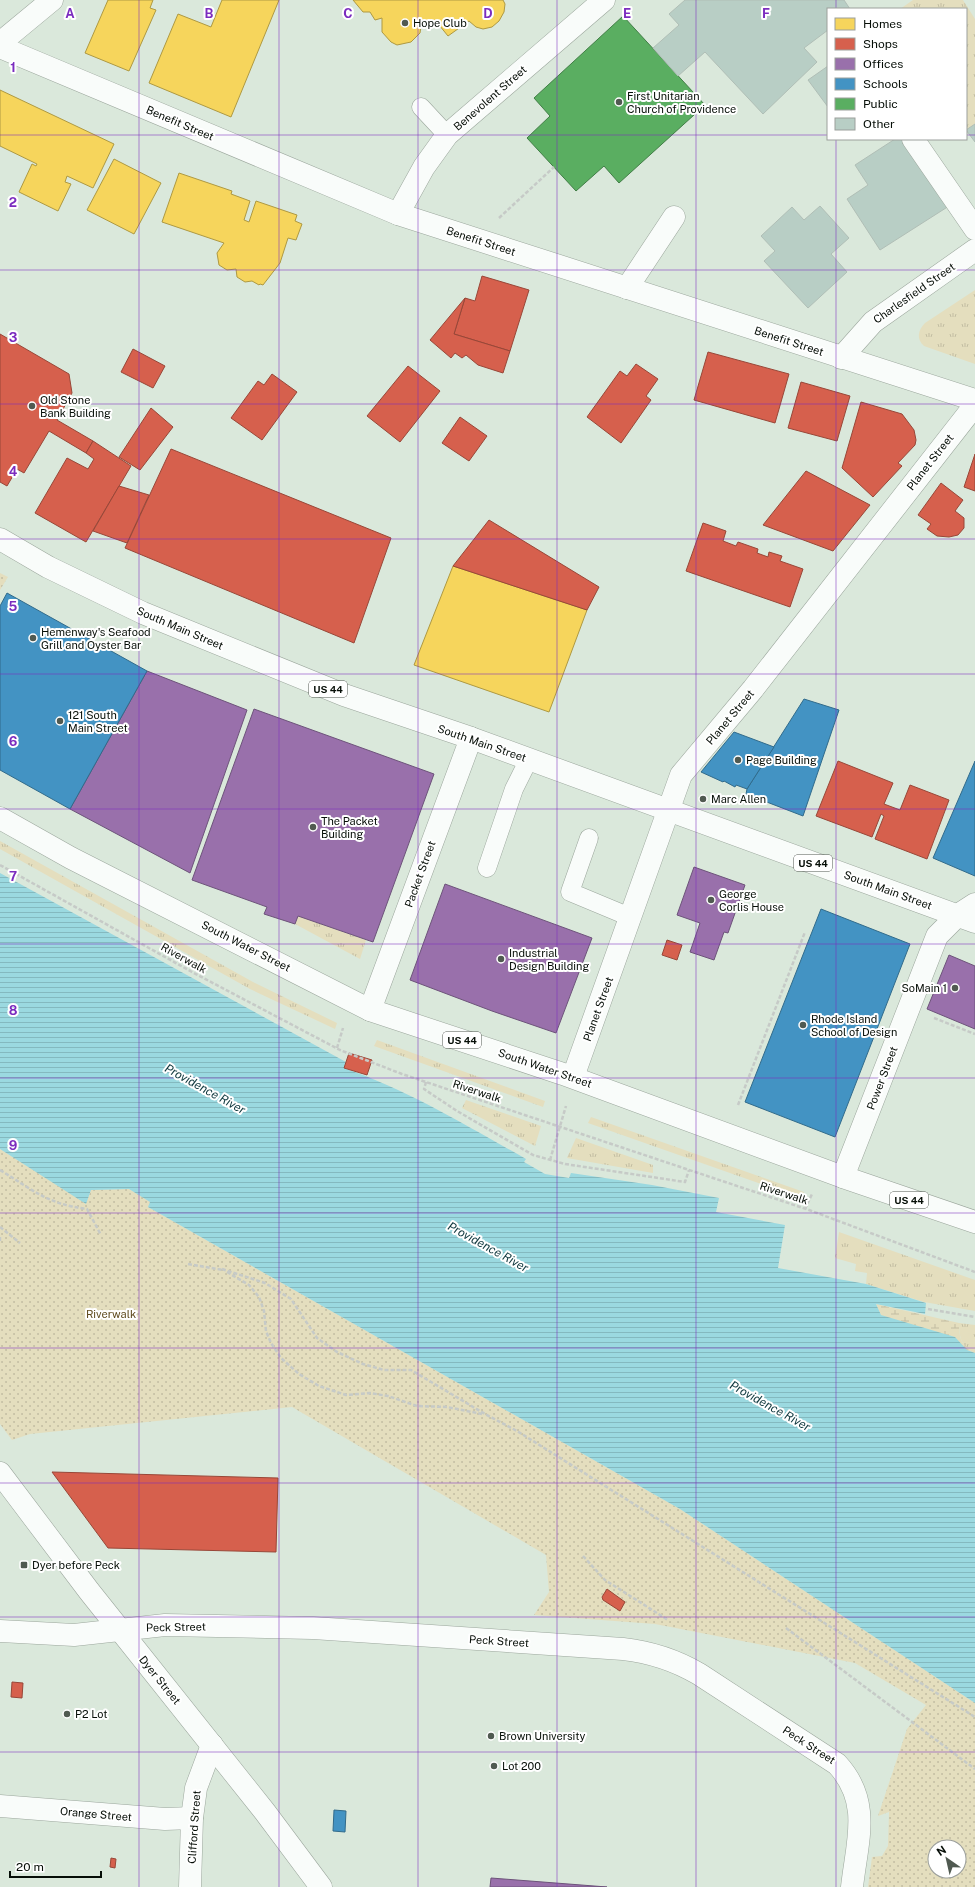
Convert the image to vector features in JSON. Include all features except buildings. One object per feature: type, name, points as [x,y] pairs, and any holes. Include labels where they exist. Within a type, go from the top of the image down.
[{"type":"street","points":[[0,43],[52,0]]},
{"type":"street","name":"Benevolent Street","points":[[398,214],[424,167],[447,135],[604,0]]},
{"type":"street","name":"Benefit Street","points":[[0,47],[398,214],[975,400]]},
{"type":"street","points":[[914,140],[975,229]]},
{"type":"street","points":[[627,288],[674,217]]},
{"type":"street","name":"Charlesfield Street","points":[[841,358],[873,322],[975,250]]},
{"type":"street","name":"Planet Street","points":[[573,1077],[681,775],[763,677],[975,405]]},
{"type":"street","name":"South Main Street","points":[[0,539],[48,567],[143,613],[344,696],[470,738],[668,810],[969,914]]},
{"type":"street","name":"Packet Street","points":[[370,1010],[470,738]]},
{"type":"street","name":"South Water Street","points":[[0,818],[71,858],[370,1010],[573,1077],[843,1177],[975,1222]]},
{"type":"street","name":"Power Street","points":[[843,1177],[937,936],[969,914]]},
{"type":"street","name":"Dyer Street","points":[[0,1473],[119,1630],[265,1812],[321,1887]]},
{"type":"street","name":"Peck Street","points":[[0,1631],[74,1635],[165,1625],[314,1628],[623,1649],[640,1651],[670,1660],[699,1674],[838,1764],[855,1790],[860,1808],[852,1887]]},
{"type":"street","name":"Clifford Street","points":[[190,1887],[192,1818],[196,1788],[212,1745]]},
{"type":"street","name":"Orange Street","points":[[0,1806],[165,1819],[192,1818]]},
{"type":"lane","points":[[422,107],[447,135]]},
{"type":"lane","points":[[487,868],[514,789],[529,759]]},
{"type":"lane","points":[[589,838],[570,892],[630,917]]},
{"type":"path","points":[[497,220],[554,167]]},
{"type":"path","name":"Riverwalk","points":[[0,865],[192,972],[337,1048],[426,1082],[805,1209],[975,1272]]},
{"type":"path","points":[[738,1105],[805,932]]},
{"type":"path","points":[[929,1016],[975,1034]]},
{"type":"path","points":[[337,1048],[343,1028]]},
{"type":"path","points":[[426,1082],[424,1089],[457,1112],[533,1155],[565,1164],[685,1182],[689,1170]]},
{"type":"path","points":[[550,1160],[566,1106]]},
{"type":"path","points":[[0,1170],[35,1194],[66,1206],[87,1209],[101,1235]]},
{"type":"path","points":[[805,1209],[814,1192]]},
{"type":"path","points":[[0,1227],[20,1243]]},
{"type":"path","points":[[0,1237],[0,1242]]},
{"type":"path","points":[[188,1264],[222,1269],[265,1283],[291,1299],[317,1338],[337,1352],[362,1364],[384,1370],[411,1370],[544,1447],[975,1717]]},
{"type":"path","points":[[222,1269],[248,1285],[259,1297],[264,1312],[266,1331],[271,1343],[281,1358],[299,1374],[319,1386],[346,1394],[370,1393],[388,1396],[417,1406],[447,1407],[486,1414]]},
{"type":"path","points":[[928,1309],[975,1317]]},
{"type":"path","points":[[583,1556],[605,1580],[668,1620]]},
{"type":"path","points":[[786,1628],[975,1769]]},
{"type":"green space","points":[[913,0],[963,0],[975,19],[975,124],[967,129],[967,8],[901,8]]},
{"type":"green space","points":[[975,290],[975,364],[924,346],[921,343],[919,332],[925,323]]},
{"type":"green space","points":[[0,573],[8,577],[0,590]]},
{"type":"green space","points":[[0,841],[253,982],[337,1023],[335,1029],[250,989],[0,849]]},
{"type":"green space","points":[[298,916],[366,940],[360,959],[295,924]]},
{"type":"green space","points":[[377,1040],[545,1101],[543,1107],[374,1046]]},
{"type":"green space","points":[[466,1100],[541,1126],[535,1146],[462,1108]]},
{"type":"green space","points":[[591,1117],[804,1192],[801,1198],[588,1123]]},
{"type":"green space","points":[[576,1138],[653,1165],[653,1173],[567,1158]]},
{"type":"green space","name":"Riverwalk","points":[[0,1149],[86,1203],[91,1190],[129,1189],[151,1202],[148,1207],[680,1509],[975,1703],[975,1887],[868,1887],[872,1857],[882,1856],[888,1846],[889,1812],[878,1816],[907,1729],[926,1705],[855,1663],[655,1624],[534,1615],[549,1592],[546,1555],[292,1407],[30,1434],[12,1440],[0,1424]]},
{"type":"green space","points":[[839,1232],[975,1280],[975,1311],[924,1302],[866,1284],[867,1273],[855,1271],[856,1264],[835,1258]]},
{"type":"green space","points":[[876,1304],[959,1323],[960,1337],[964,1345],[970,1351],[975,1353],[975,1362],[881,1315]]},
{"type":"green space","points":[[959,1323],[975,1325],[975,1353],[970,1351],[964,1345],[960,1337]]},
{"type":"water","name":"Providence River","points":[[0,873],[346,1062],[344,1068],[414,1098],[526,1159],[524,1162],[545,1174],[569,1178],[571,1173],[652,1185],[719,1198],[716,1212],[785,1225],[778,1268],[866,1284],[926,1303],[925,1314],[876,1304],[881,1315],[955,1337],[967,1350],[975,1353],[975,1703],[680,1509],[148,1207],[150,1202],[129,1189],[91,1190],[86,1204],[0,1149]]},
{"type":"place","name":"Hope Club","points":[[405,23]]},
{"type":"place","name":"First Unitarian Church of Providence","points":[[619,102]]},
{"type":"place","name":"Old Stone Bank Building","points":[[32,406]]},
{"type":"place","name":"Hemenway's Seafood Grill and Oyster Bar","points":[[33,638]]},
{"type":"place","name":"121 South Main Street","points":[[60,721]]},
{"type":"place","name":"Page Building","points":[[738,760]]},
{"type":"place","name":"Marc Allen","points":[[703,799]]},
{"type":"place","name":"The Packet Building","points":[[313,827]]},
{"type":"place","name":"George Corlis House","points":[[711,900]]},
{"type":"place","name":"Industrial Design Building","points":[[501,959]]},
{"type":"place","name":"SoMain 1","points":[[955,988]]},
{"type":"place","name":"Rhode Island School of Design","points":[[803,1025]]},
{"type":"place","name":"Dyer before Peck","points":[[24,1565]]},
{"type":"place","name":"P2 Lot","points":[[67,1714]]},
{"type":"place","name":"Brown University","points":[[491,1736]]},
{"type":"place","name":"Lot 200","points":[[494,1766]]}]
